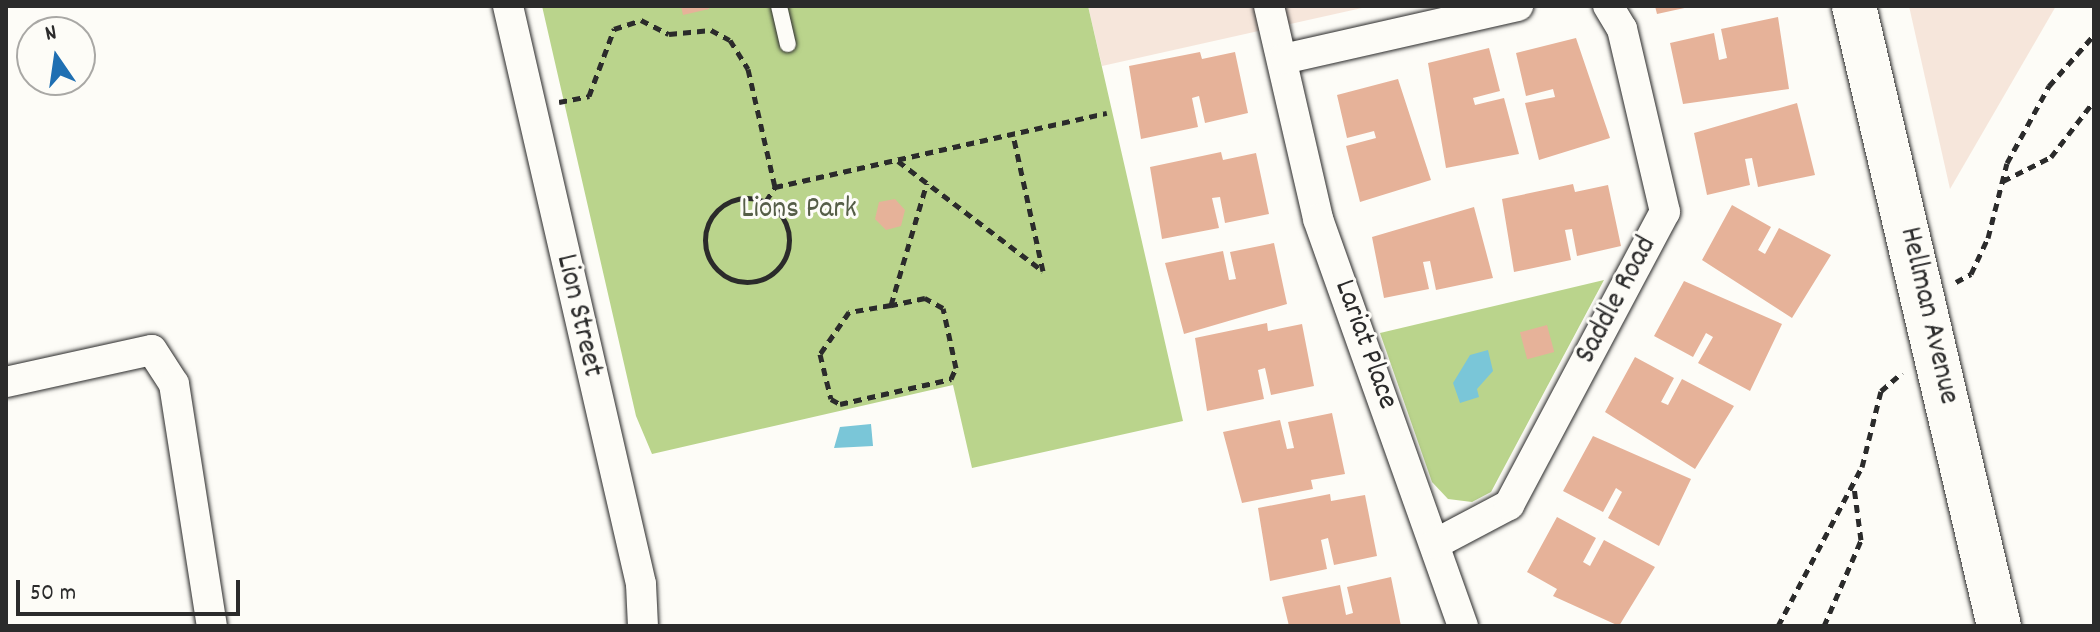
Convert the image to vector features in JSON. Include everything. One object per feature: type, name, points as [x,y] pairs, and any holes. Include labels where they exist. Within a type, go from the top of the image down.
[{"type":"street","name":"Lion Street","points":[[508,6],[641,584],[643,626]]},
{"type":"street","name":"Lariat Place","points":[[1269,6],[1318,219],[1463,626]]},
{"type":"street","points":[[1283,59],[1518,6]]},
{"type":"street","name":"Saddle Road","points":[[1435,544],[1509,505],[1665,212],[1622,29],[1608,6]]},
{"type":"street","name":"Hellman Avenue","points":[[1854,6],[1999,626]]},
{"type":"street","points":[[6,382],[152,350],[174,384],[212,626]]},
{"type":"lane","points":[[779,6],[788,44]]},
{"type":"path","points":[[558,103],[589,96],[609,36],[627,22],[652,22],[678,35],[711,30],[730,40],[748,69],[775,187]]},
{"type":"path","points":[[1955,283],[1971,274],[1988,238],[2002,181],[2049,86],[2094,35]]},
{"type":"path","points":[[2002,181],[2051,157],[2094,101]]},
{"type":"path","points":[[766,201],[775,187],[1107,113]]},
{"type":"path","points":[[897,160],[1043,271],[1013,135]]},
{"type":"path","points":[[891,305],[927,183]]},
{"type":"path","points":[[732,198],[766,201],[786,246],[780,269],[762,283],[726,278],[714,262],[711,216],[732,198]]},
{"type":"path","points":[[925,298],[943,308],[956,368],[951,379],[840,404],[831,399],[820,354],[849,312],[891,305],[925,298]]},
{"type":"path","points":[[1778,626],[1854,486],[1881,391],[1904,372]]},
{"type":"path","points":[[1824,626],[1861,540],[1854,486]]},
{"type":"shaded area","points":[[1088,6],[1371,6],[1102,66]]},
{"type":"shaded area","points":[[1909,6],[2056,6],[1950,189]]},
{"type":"green space","name":"Lions Park","points":[[542,6],[1088,6],[1183,421],[972,468],[953,385],[652,454],[636,416]]},
{"type":"green space","points":[[1604,280],[1491,492],[1472,502],[1448,499],[1432,482],[1380,333]]},
{"type":"water","points":[[1488,350],[1493,371],[1477,389],[1479,397],[1460,403],[1453,383],[1470,355]]},
{"type":"water","points":[[871,424],[873,446],[834,448],[840,427]]},
{"type":"building","points":[[681,6],[709,6],[709,9],[683,15]]},
{"type":"building","points":[[1655,6],[1689,6],[1689,7],[1657,14]]},
{"type":"building","points":[[1778,17],[1789,89],[1683,104],[1670,43],[1714,33],[1719,60],[1727,58],[1721,29]]},
{"type":"building","points":[[1576,38],[1610,138],[1539,160],[1525,103],[1555,97],[1553,89],[1526,96],[1516,53]]},
{"type":"building","points":[[1489,48],[1500,91],[1473,98],[1475,105],[1504,98],[1519,154],[1446,168],[1428,63]]},
{"type":"building","points":[[1200,52],[1202,59],[1235,52],[1248,113],[1205,123],[1199,96],[1192,98],[1198,127],[1141,139],[1129,66]]},
{"type":"building","points":[[1398,79],[1431,180],[1360,202],[1346,146],[1376,138],[1374,131],[1347,138],[1337,95]]},
{"type":"building","points":[[1797,103],[1815,175],[1758,187],[1752,158],[1745,159],[1750,185],[1707,195],[1694,133]]},
{"type":"building","points":[[1221,152],[1223,160],[1256,153],[1269,214],[1225,223],[1220,197],[1212,198],[1219,228],[1162,239],[1150,167]]},
{"type":"building","points":[[1573,184],[1575,192],[1608,185],[1621,246],[1577,256],[1572,229],[1565,230],[1571,260],[1514,272],[1502,199]]},
{"type":"building","points":[[895,199],[905,210],[901,226],[886,230],[875,219],[879,202]]},
{"type":"building","points":[[1732,205],[1771,227],[1758,250],[1765,254],[1779,228],[1831,255],[1792,318],[1702,260]]},
{"type":"building","points":[[1474,207],[1493,278],[1436,290],[1430,261],[1423,262],[1429,289],[1384,298],[1372,237]]},
{"type":"building","points":[[1274,243],[1287,304],[1184,334],[1165,263],[1223,251],[1229,280],[1236,279],[1230,252]]},
{"type":"building","points":[[1684,281],[1782,324],[1750,391],[1698,363],[1713,337],[1706,333],[1693,357],[1654,336]]},
{"type":"building","points":[[1267,323],[1268,331],[1302,324],[1314,386],[1271,395],[1265,368],[1258,370],[1264,399],[1207,411],[1195,338]]},
{"type":"building","points":[[1547,325],[1554,352],[1527,359],[1520,332]]},
{"type":"building","points":[[1635,357],[1674,378],[1661,402],[1668,405],[1682,379],[1734,406],[1695,469],[1605,412]]},
{"type":"building","points":[[1332,413],[1345,474],[1311,480],[1313,489],[1242,503],[1223,432],[1280,420],[1287,449],[1294,448],[1288,422]]},
{"type":"building","points":[[1593,436],[1691,479],[1659,546],[1608,518],[1622,492],[1616,488],[1603,512],[1563,491]]},
{"type":"building","points":[[1330,494],[1331,501],[1365,495],[1377,556],[1334,565],[1328,538],[1321,540],[1327,569],[1270,581],[1258,508]]},
{"type":"building","points":[[1557,517],[1596,538],[1583,562],[1590,566],[1604,540],[1655,567],[1619,626],[1553,596],[1557,589],[1527,572]]},
{"type":"building","points":[[1391,577],[1401,626],[1289,626],[1282,597],[1340,585],[1346,615],[1353,613],[1347,587]]}]
